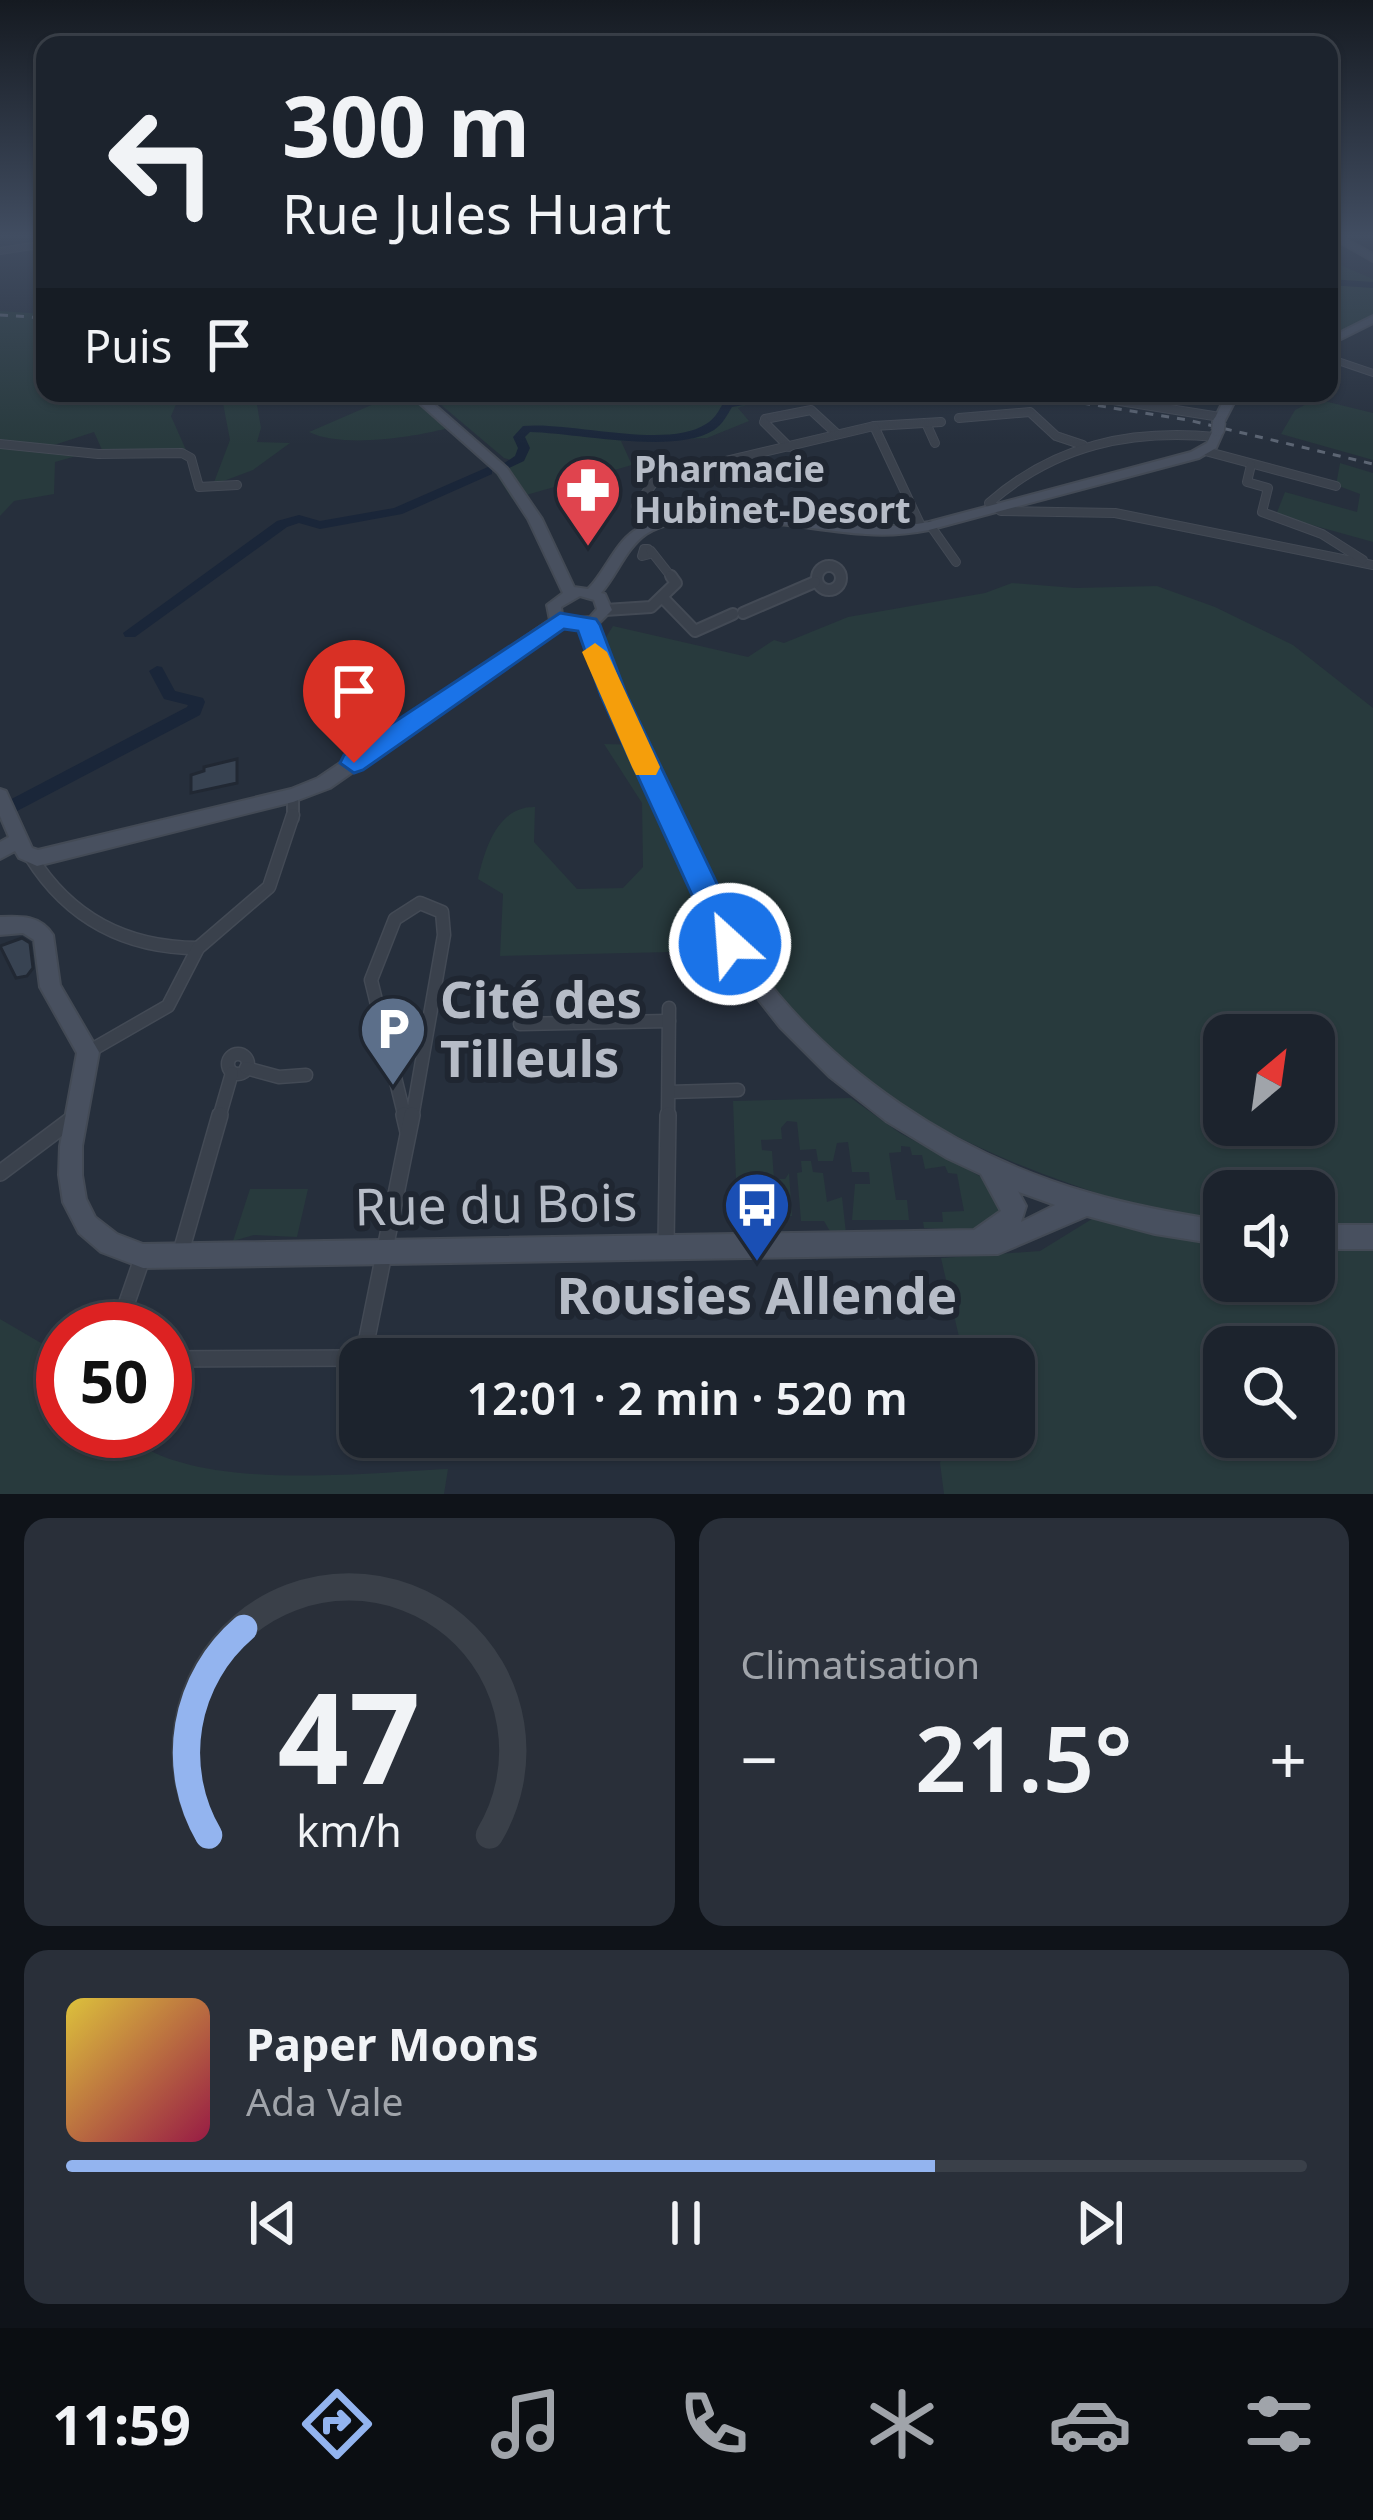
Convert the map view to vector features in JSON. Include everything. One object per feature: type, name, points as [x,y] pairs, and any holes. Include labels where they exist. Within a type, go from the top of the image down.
[{"type":"street","points":[[1338,338],[1373,320]]},
{"type":"street","points":[[1338,361],[1373,373]]},
{"type":"street","points":[[424,402],[503,471],[535,519],[570,592]]},
{"type":"street","points":[[1119,402],[1218,427]]},
{"type":"street","points":[[1205,451],[1229,402]]},
{"type":"street","points":[[789,447],[765,421],[811,410],[837,434]]},
{"type":"street","points":[[958,418],[1030,412],[1056,436],[1083,445]]},
{"type":"street","points":[[656,524],[636,506],[647,485],[658,477],[874,426],[940,422]]},
{"type":"street","points":[[926,423],[935,442]]},
{"type":"street","points":[[874,426],[926,525],[956,562]]},
{"type":"street","points":[[1218,427],[1083,445],[1046,462],[988,503],[994,509],[1115,513],[1268,548],[1370,564]]},
{"type":"street","points":[[0,444],[98,454],[182,453],[191,458],[199,487],[237,484]]},
{"type":"street","points":[[592,592],[608,579],[627,543],[656,524],[702,518],[890,531],[994,509],[1205,451],[1336,486]]},
{"type":"street","points":[[1251,465],[1247,482],[1268,488],[1262,512],[1322,534],[1370,564]]},
{"type":"street","points":[[31,857],[292,795],[324,783],[560,621],[588,625],[605,610],[640,610],[663,598],[677,579],[651,551]]},
{"type":"street","points":[[663,598],[695,631],[815,582]]},
{"type":"street","points":[[560,621],[554,604],[570,592],[592,592],[604,601],[605,610]]},
{"type":"street","points":[[588,625],[596,654],[672,824],[745,967],[790,1024],[848,1077],[922,1131],[986,1165],[1086,1204],[1203,1230]]},
{"type":"street","points":[[0,926],[26,924],[43,935],[50,987],[88,1052],[168,1006],[198,948],[269,887],[293,824],[292,795]]},
{"type":"street","points":[[2,799],[42,876],[62,901],[98,927],[158,948],[198,948]]},
{"type":"street","points":[[0,851],[16,831]]},
{"type":"street","points":[[368,1338],[387,1252],[446,922],[442,912],[420,903],[395,919],[371,980],[408,1132]]},
{"type":"street","points":[[520,1024],[669,1015],[666,1247]]},
{"type":"street","name":"Rue du Bois","points":[[88,1052],[75,1118],[72,1197],[85,1227],[107,1245],[143,1256],[980,1242],[1015,1238],[1053,1215],[1086,1204]]},
{"type":"street","points":[[180,1255],[239,1070],[279,1077],[306,1075]]},
{"type":"street","points":[[669,1092],[738,1090]]},
{"type":"street","points":[[0,1173],[75,1118]]},
{"type":"street","points":[[980,1242],[1011,1218],[1014,1206],[1001,1179],[986,1165]]},
{"type":"street","points":[[1335,1238],[1373,1237]]},
{"type":"street","points":[[127,1302],[143,1256]]},
{"type":"street","points":[[192,1359],[339,1358]]},
{"type":"shaded area","points":[[1338,306],[1373,306],[1373,315],[1338,328]]},
{"type":"shaded area","points":[[0,311],[36,313],[36,402],[177,402],[171,416],[186,450],[103,452],[94,432],[51,446],[80,455],[55,462],[54,494],[14,501],[0,516]]},
{"type":"shaded area","points":[[223,402],[257,402],[261,428],[257,442],[290,443],[253,470],[213,485],[230,440]]},
{"type":"shaded area","points":[[378,402],[419,402],[448,428],[358,440],[309,432]]},
{"type":"shaded area","points":[[438,402],[754,402],[738,408],[749,421],[707,438],[621,441],[632,465],[512,499],[494,471],[517,462],[504,458]]},
{"type":"shaded area","points":[[1310,402],[1328,402],[1373,413],[1373,460],[1281,434],[1295,410]]},
{"type":"shaded area","points":[[1340,463],[1373,473],[1373,542],[1276,515],[1285,492],[1357,512],[1360,494],[1336,485]]},
{"type":"shaded area","points":[[1012,583],[1075,588],[1157,586],[1215,607],[1293,645],[1373,708],[1373,1494],[944,1494],[942,1458],[1035,1458],[1035,1338],[959,1338],[941,1258],[1040,1251],[1121,1201],[1011,1161],[907,1108],[830,1049],[739,946],[715,951],[500,956],[503,894],[478,879],[489,842],[511,813],[535,807],[534,842],[577,889],[623,888],[643,867],[642,803],[604,744],[645,745],[601,645],[613,626],[748,657],[774,640],[784,643],[848,617],[985,593]]},
{"type":"shaded area","points":[[851,1098],[900,1133],[989,1181],[1001,1199],[1000,1213],[979,1230],[924,1228],[923,1222],[943,1222],[942,1212],[964,1211],[957,1174],[948,1173],[945,1166],[925,1169],[922,1155],[912,1155],[910,1147],[901,1146],[901,1152],[889,1153],[896,1200],[907,1200],[909,1220],[852,1220],[855,1184],[870,1184],[869,1172],[852,1172],[848,1142],[837,1143],[833,1161],[818,1161],[816,1149],[800,1150],[797,1122],[787,1121],[781,1128],[782,1139],[761,1140],[762,1150],[772,1151],[774,1179],[785,1179],[789,1173],[792,1216],[747,1218],[746,1206],[737,1206],[733,1101]]},
{"type":"shaded area","points":[[801,1161],[811,1161],[813,1172],[823,1173],[827,1202],[842,1197],[846,1233],[831,1233],[824,1221],[801,1221],[797,1173],[802,1172]]},
{"type":"shaded area","points":[[250,1189],[308,1189],[297,1237],[254,1235],[233,1241]]},
{"type":"shaded area","points":[[0,1319],[36,1340],[36,1458],[170,1458],[229,1472],[275,1475],[448,1469],[444,1494],[0,1494]]},
{"type":"building","points":[[237,759],[237,783],[191,793],[191,775]]},
{"type":"building","points":[[22,938],[30,943],[33,968],[27,976],[16,978],[0,946]]},
{"type":"waterway","points":[[509,464],[520,458],[524,448],[519,437],[527,428],[683,436],[711,427],[728,404],[742,402]]},
{"type":"waterway","points":[[130,633],[282,524],[299,519],[320,525],[397,511],[488,471]]},
{"type":"waterway","points":[[0,813],[194,711],[197,702],[170,695],[157,671]]},
{"type":"railway","points":[[0,315],[36,317]]},
{"type":"railway","points":[[1075,402],[1188,420],[1373,464]]},
{"type":"slow traffic","points":[[595,652],[646,767]]},
{"type":"place","name":"Pharmacie Hubinet-Desort","points":[[588,549]]},
{"type":"place","name":"Cité des Tilleuls","points":[[393,1088]]},
{"type":"place","name":"Rousies Allende","points":[[757,1264]]},
{"type":"route","points":[[354,763],[560,621],[588,625],[614,696],[730,944]]}]
